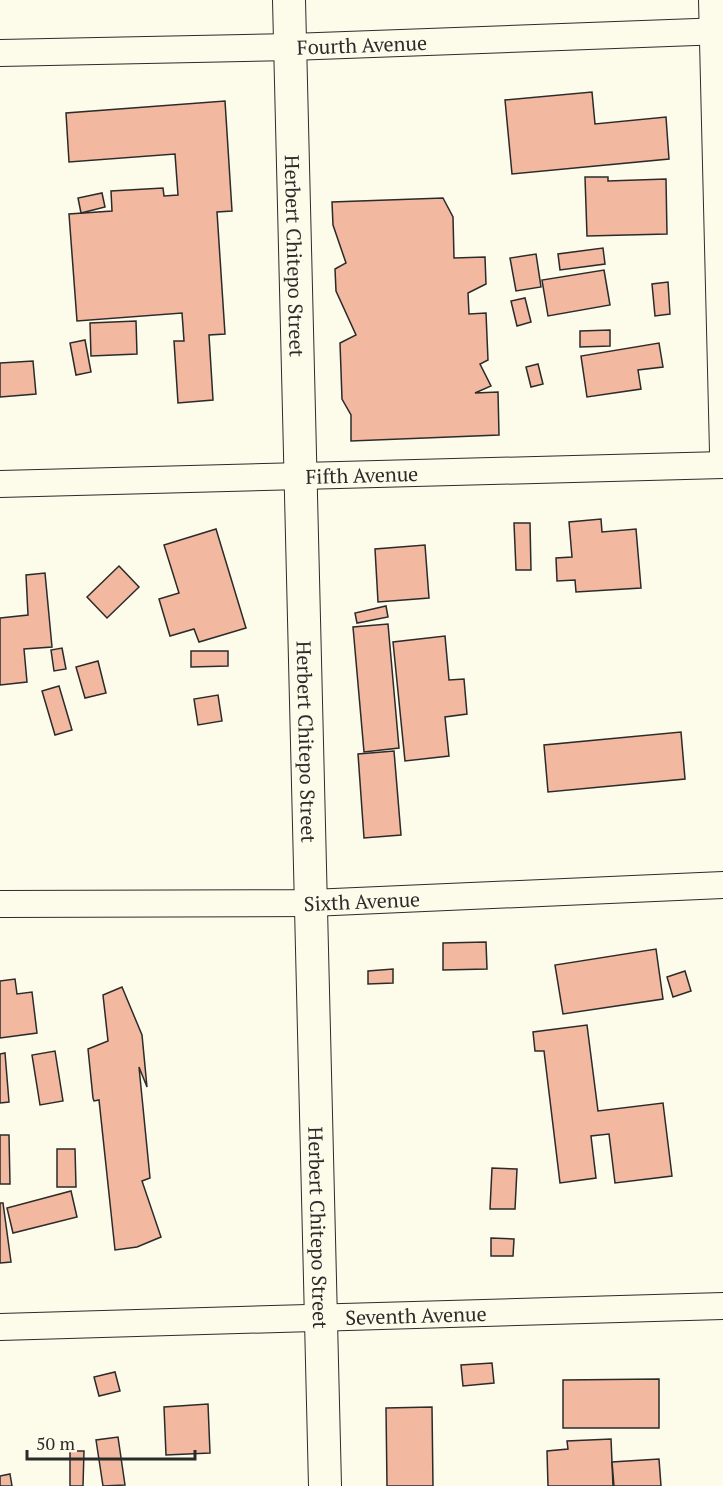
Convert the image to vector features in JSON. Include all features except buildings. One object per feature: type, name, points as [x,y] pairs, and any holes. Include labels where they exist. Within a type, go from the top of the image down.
[{"type":"main road","name":"Herbert Chitepo Street","points":[[288,0],[291,47],[325,1486]]},
{"type":"street","points":[[712,0],[718,31],[723,452]]},
{"type":"street","name":"Fourth Avenue","points":[[0,53],[291,47],[718,31]]},
{"type":"street","name":"Fifth Avenue","points":[[0,484],[723,465]]},
{"type":"street","name":"Sixth Avenue","points":[[0,904],[311,903],[723,885]]},
{"type":"street","name":"Seventh Avenue","points":[[0,1327],[723,1306]]}]
